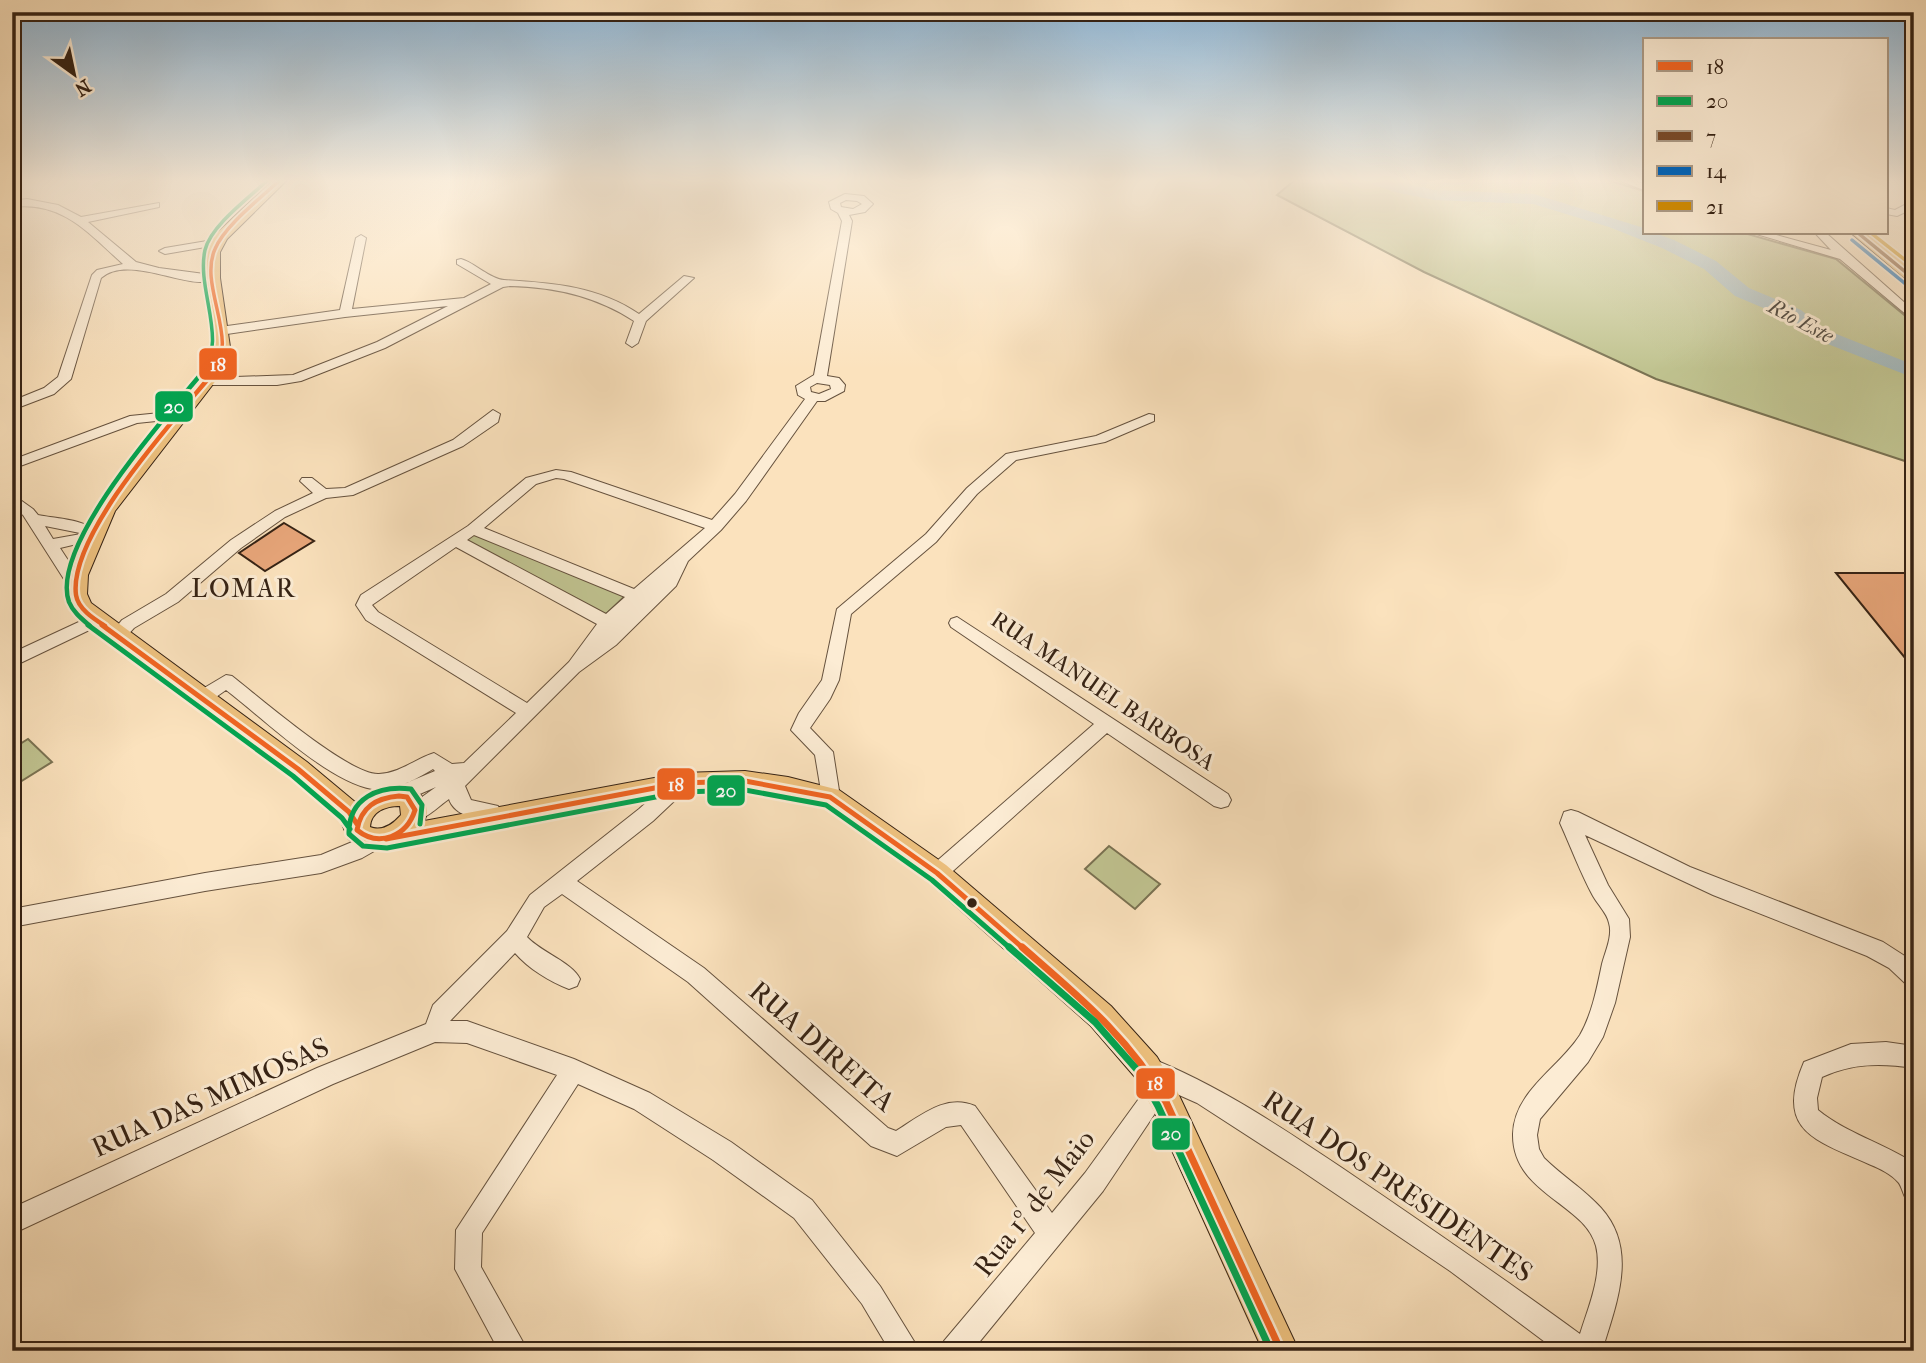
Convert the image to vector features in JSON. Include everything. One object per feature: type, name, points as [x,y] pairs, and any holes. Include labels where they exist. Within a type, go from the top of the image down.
[{"type":"main road","points":[[219,243],[213,252],[212,278],[222,347],[216,370],[107,509],[93,535],[75,583],[81,606],[96,620],[298,769],[349,812],[369,833]]},
{"type":"main road","points":[[1870,243],[1914,279]]},
{"type":"main road","points":[[298,769],[340,789],[398,802],[491,812],[543,808]]},
{"type":"main road","points":[[369,833],[543,808],[681,783],[745,781],[830,797],[937,873],[1101,1016],[1160,1079],[1281,1351]]},
{"type":"main road","points":[[369,833],[368,806],[398,802]]},
{"type":"main road","points":[[369,833],[405,829],[398,802]]},
{"type":"street","points":[[107,243],[132,264]]},
{"type":"street","points":[[165,251],[215,243]]},
{"type":"street","points":[[345,313],[360,243]]},
{"type":"street","points":[[820,378],[840,243]]},
{"type":"street","points":[[1792,243],[1844,257]]},
{"type":"street","points":[[1829,243],[1914,317]]},
{"type":"street","points":[[461,262],[500,284]]},
{"type":"street","points":[[12,406],[49,391],[64,379],[96,277],[101,272],[132,264],[192,277],[212,278]]},
{"type":"street","points":[[632,342],[640,320],[688,278]]},
{"type":"street","points":[[208,382],[277,381],[296,378],[381,345],[500,284],[525,283],[575,292],[624,308],[640,320]]},
{"type":"street","points":[[220,331],[345,313],[467,301]]},
{"type":"street","points":[[820,378],[834,381],[838,388],[830,396],[813,398],[803,392],[803,386],[820,378]]},
{"type":"street","points":[[398,802],[453,778],[478,759],[573,668],[603,647],[616,625],[643,599],[670,582],[681,562],[749,489],[813,398]]},
{"type":"street","points":[[117,636],[128,625],[172,598],[236,544],[280,514],[323,494],[348,492],[458,443],[493,419],[493,414]]},
{"type":"street","points":[[12,466],[135,419],[180,415]]},
{"type":"street","points":[[830,797],[824,752],[800,730],[803,719],[825,693],[832,676],[843,614],[848,607],[931,538],[972,491],[1011,457],[1100,439],[1149,418]]},
{"type":"street","points":[[528,712],[372,616],[364,605],[374,593],[473,529],[531,481],[556,474],[716,527]]},
{"type":"street","points":[[307,481],[323,494]]},
{"type":"street","points":[[12,499],[33,519],[75,583]]},
{"type":"street","points":[[61,525],[107,509]]},
{"type":"street","points":[[33,519],[85,528],[93,535]]},
{"type":"street","points":[[473,529],[643,599]]},
{"type":"street","points":[[47,544],[68,543],[93,535]]},
{"type":"street","points":[[456,541],[616,625]]},
{"type":"street","points":[[12,661],[96,620]]},
{"type":"street","name":"RUA MANUEL BARBOSA","points":[[957,623],[1221,800]]},
{"type":"street","points":[[200,699],[226,681],[348,772],[373,782],[396,778],[434,760],[453,778],[459,802],[466,807],[491,812]]},
{"type":"street","points":[[937,873],[1107,723]]},
{"type":"street","points":[[681,783],[646,815],[537,901],[514,937],[441,1013],[435,1031],[467,1032],[574,1070],[642,1101],[722,1151],[803,1209],[871,1295],[906,1351]]},
{"type":"street","points":[[1588,1351],[1609,1270],[1609,1245],[1602,1229],[1582,1207],[1536,1168],[1528,1155],[1524,1137],[1529,1113],[1542,1094],[1590,1041],[1605,1005],[1620,934],[1619,921],[1586,862],[1570,823],[1571,818],[1625,848],[1706,884],[1875,949],[1897,961],[1914,977],[1914,991]]},
{"type":"street","points":[[12,918],[290,867],[321,864],[355,852],[369,833]]},
{"type":"street","name":"RUA DIREITA","points":[[561,883],[615,917],[696,975],[880,1138],[897,1144],[914,1136],[938,1117],[955,1111],[967,1114],[1050,1233]]},
{"type":"street","points":[[514,937],[529,954],[569,979]]},
{"type":"street","name":"RUA DAS MIMOSAS","points":[[12,1221],[325,1076],[435,1031]]},
{"type":"street","points":[[1914,1057],[1859,1052],[1838,1058],[1812,1070],[1805,1098],[1807,1116],[1825,1131],[1886,1159],[1907,1173],[1914,1188]]},
{"type":"street","points":[[514,1351],[468,1269],[469,1230],[574,1070]]},
{"type":"street","name":"Rua 1º de Maio","points":[[954,1351],[1094,1182],[1160,1079]]},
{"type":"street","name":"RUA DOS PRESIDENTES","points":[[1160,1079],[1205,1095],[1308,1160],[1459,1262],[1580,1351]]},
{"type":"green space","points":[[1368,243],[1778,243],[1836,259],[1914,323],[1914,464],[1656,379],[1424,272]]},
{"type":"green space","points":[[472,533],[625,596],[604,616],[463,540]]},
{"type":"green space","points":[[28,739],[52,762],[12,787],[12,749]]},
{"type":"green space","points":[[1109,846],[1160,884],[1135,909],[1085,869]]},
{"type":"building","points":[[284,523],[314,541],[265,571],[239,553]]},
{"type":"building","points":[[1836,573],[1914,573],[1914,669]]},
{"type":"waterway","name":"Rio Este","points":[[1664,243],[1710,265],[1742,292],[1794,314],[1817,333],[1914,372]]},
{"type":"transit line","name":"20","points":[[208,243],[205,249],[203,278],[213,347],[208,366],[144,444],[96,510],[79,543],[68,573],[68,598],[74,610],[91,627],[293,776],[342,818],[350,829]]},
{"type":"transit line","name":"18","points":[[218,243],[213,252],[212,278],[222,347],[216,370],[153,446],[106,511],[88,543],[77,571],[76,595],[81,606],[96,620],[298,769],[349,812],[357,824]]},
{"type":"transit line","name":"14","points":[[1855,243],[1908,286]]},
{"type":"transit line","name":"7","points":[[1870,243],[1914,279]]},
{"type":"transit line","name":"21","points":[[1883,243],[1914,267]]},
{"type":"transit line","name":"18","points":[[386,839],[681,783],[745,781],[830,797],[937,873],[1101,1016],[1146,1067],[1166,1102],[1281,1351]]},
{"type":"transit line","name":"20","points":[[387,848],[363,846],[349,834],[352,811],[367,796],[388,789],[411,789],[422,805],[420,824]]},
{"type":"transit line","name":"20","points":[[387,848],[682,792],[745,790],[826,805],[932,880],[1095,1022],[1139,1072],[1158,1106],[1271,1351]]},
{"type":"transit line","name":"18","points":[[399,796],[407,797],[415,810],[412,819],[400,833],[373,839],[357,830],[361,815],[370,804],[383,798],[399,796]]},
{"type":"district","name":"LOMAR","points":[[244,588]]}]
